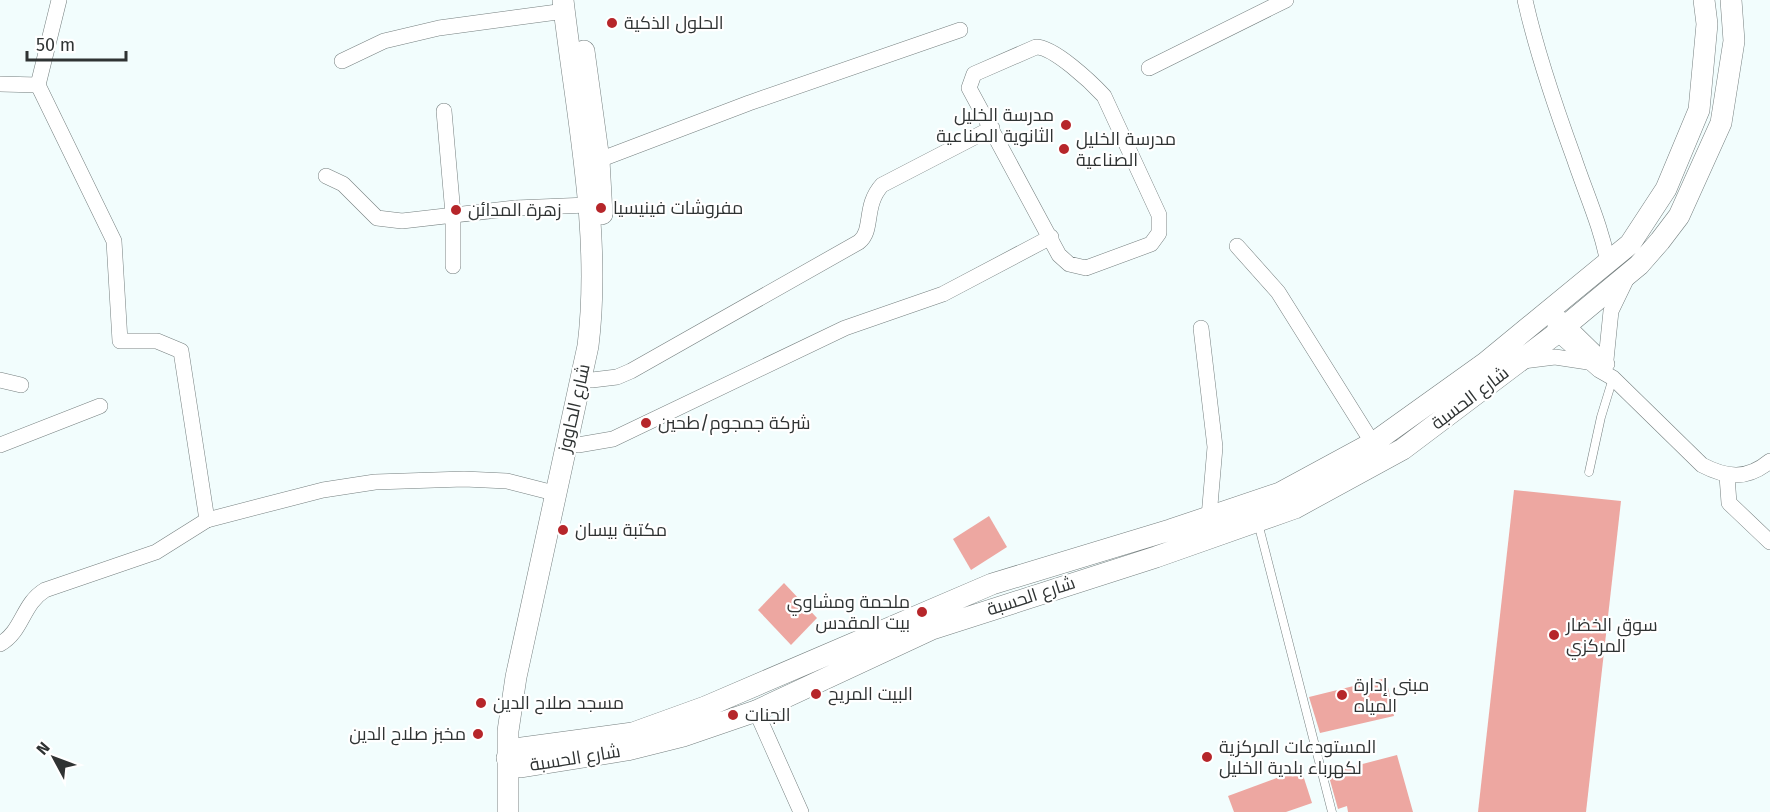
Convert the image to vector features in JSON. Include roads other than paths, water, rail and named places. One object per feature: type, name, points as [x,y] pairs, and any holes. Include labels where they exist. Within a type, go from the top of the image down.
[{"type":"main road","name":"شارع الحسبة","points":[[517,758],[633,733],[705,706],[992,584],[1209,517],[1280,492],[1371,443],[1485,363],[1550,312],[1630,244],[1666,189],[1698,110],[1707,24],[1704,0]]},
{"type":"main road","name":"شارع الحسبة","points":[[517,758],[661,742],[756,711],[932,629],[1295,508],[1403,449],[1562,328],[1632,270],[1660,241],[1678,216],[1720,123],[1734,41],[1731,0]]},
{"type":"main road","name":"شارع الحاووز","points":[[508,812],[530,671],[604,314],[599,160],[568,4]]},
{"type":"main road","name":"شارع الحاووز","points":[[521,812],[517,758],[508,731],[516,677],[554,493],[588,346],[593,307],[594,262],[568,4]]},
{"type":"street","points":[[59,0],[38,85],[114,241],[120,341],[157,341],[181,351],[207,520]]},
{"type":"street","points":[[1149,68],[1286,0]]},
{"type":"street","points":[[1525,0],[1549,86],[1602,233],[1608,263]]},
{"type":"street","points":[[342,62],[384,41],[439,28],[568,4]]},
{"type":"street","points":[[599,160],[749,103],[960,30]]},
{"type":"street","points":[[1032,48],[1049,50],[1090,81],[1104,96],[1159,215],[1159,233],[1151,244],[1082,268],[1069,264],[1062,259],[992,128],[971,93],[971,78],[1032,48]]},
{"type":"street","points":[[0,84],[38,85]]},
{"type":"street","points":[[444,111],[453,214],[453,266]]},
{"type":"street","points":[[592,380],[617,377],[631,371],[859,242],[868,230],[872,199],[882,185],[992,128]]},
{"type":"street","points":[[326,176],[343,184],[377,218],[402,221],[453,214],[588,205]]},
{"type":"street","points":[[578,445],[613,439],[845,328],[943,294],[1051,237]]},
{"type":"street","points":[[1237,246],[1278,291],[1371,443]]},
{"type":"street","points":[[1598,362],[1617,294],[1632,270]]},
{"type":"street","points":[[1550,312],[1562,328],[1702,465],[1727,476],[1749,473],[1770,461]]},
{"type":"street","points":[[1201,327],[1215,447],[1209,517]]},
{"type":"street","points":[[1517,363],[1555,357],[1598,362]]},
{"type":"street","points":[[0,380],[21,385]]},
{"type":"street","points":[[0,445],[100,406]]},
{"type":"street","points":[[1727,476],[1729,503],[1770,542]]},
{"type":"street","points":[[0,644],[12,636],[26,607],[45,590],[156,552],[207,520],[323,489],[375,482],[507,481],[554,493]]},
{"type":"street","points":[[756,711],[801,812]]},
{"type":"lane","points":[[1589,472],[1612,378]]},
{"type":"lane","points":[[1258,521],[1332,812]]},
{"type":"place","name":"الحلول الذكية","points":[[612,23]]},
{"type":"place","name":"مدرسة الخليل الثانوية الصناعية","points":[[1066,125]]},
{"type":"place","name":"مدرسة الخليل الصناعية","points":[[1064,149]]},
{"type":"place","name":"مفروشات فينيسيا","points":[[601,208]]},
{"type":"place","name":"زهرة المدائن","points":[[456,210]]},
{"type":"place","name":"شركة جمجوم/طحين","points":[[646,423]]},
{"type":"place","name":"مكتبة بيسان","points":[[563,530]]},
{"type":"place","name":"ملحمة ومشاوي بيت المقدس","points":[[922,612]]},
{"type":"place","name":"سوق الخضار المركزي","points":[[1554,635]]},
{"type":"place","name":"البيت المريح","points":[[816,694]]},
{"type":"place","name":"مبنى إدارة المياه","points":[[1342,695]]},
{"type":"place","name":"مسجد صلاح الدين","points":[[481,703]]},
{"type":"place","name":"الجنات","points":[[733,715]]},
{"type":"place","name":"مخبز صلاح الدين","points":[[478,734]]},
{"type":"place","name":"المستودعات المركزية لكهرباء بلدية الخليل","points":[[1207,757]]}]
